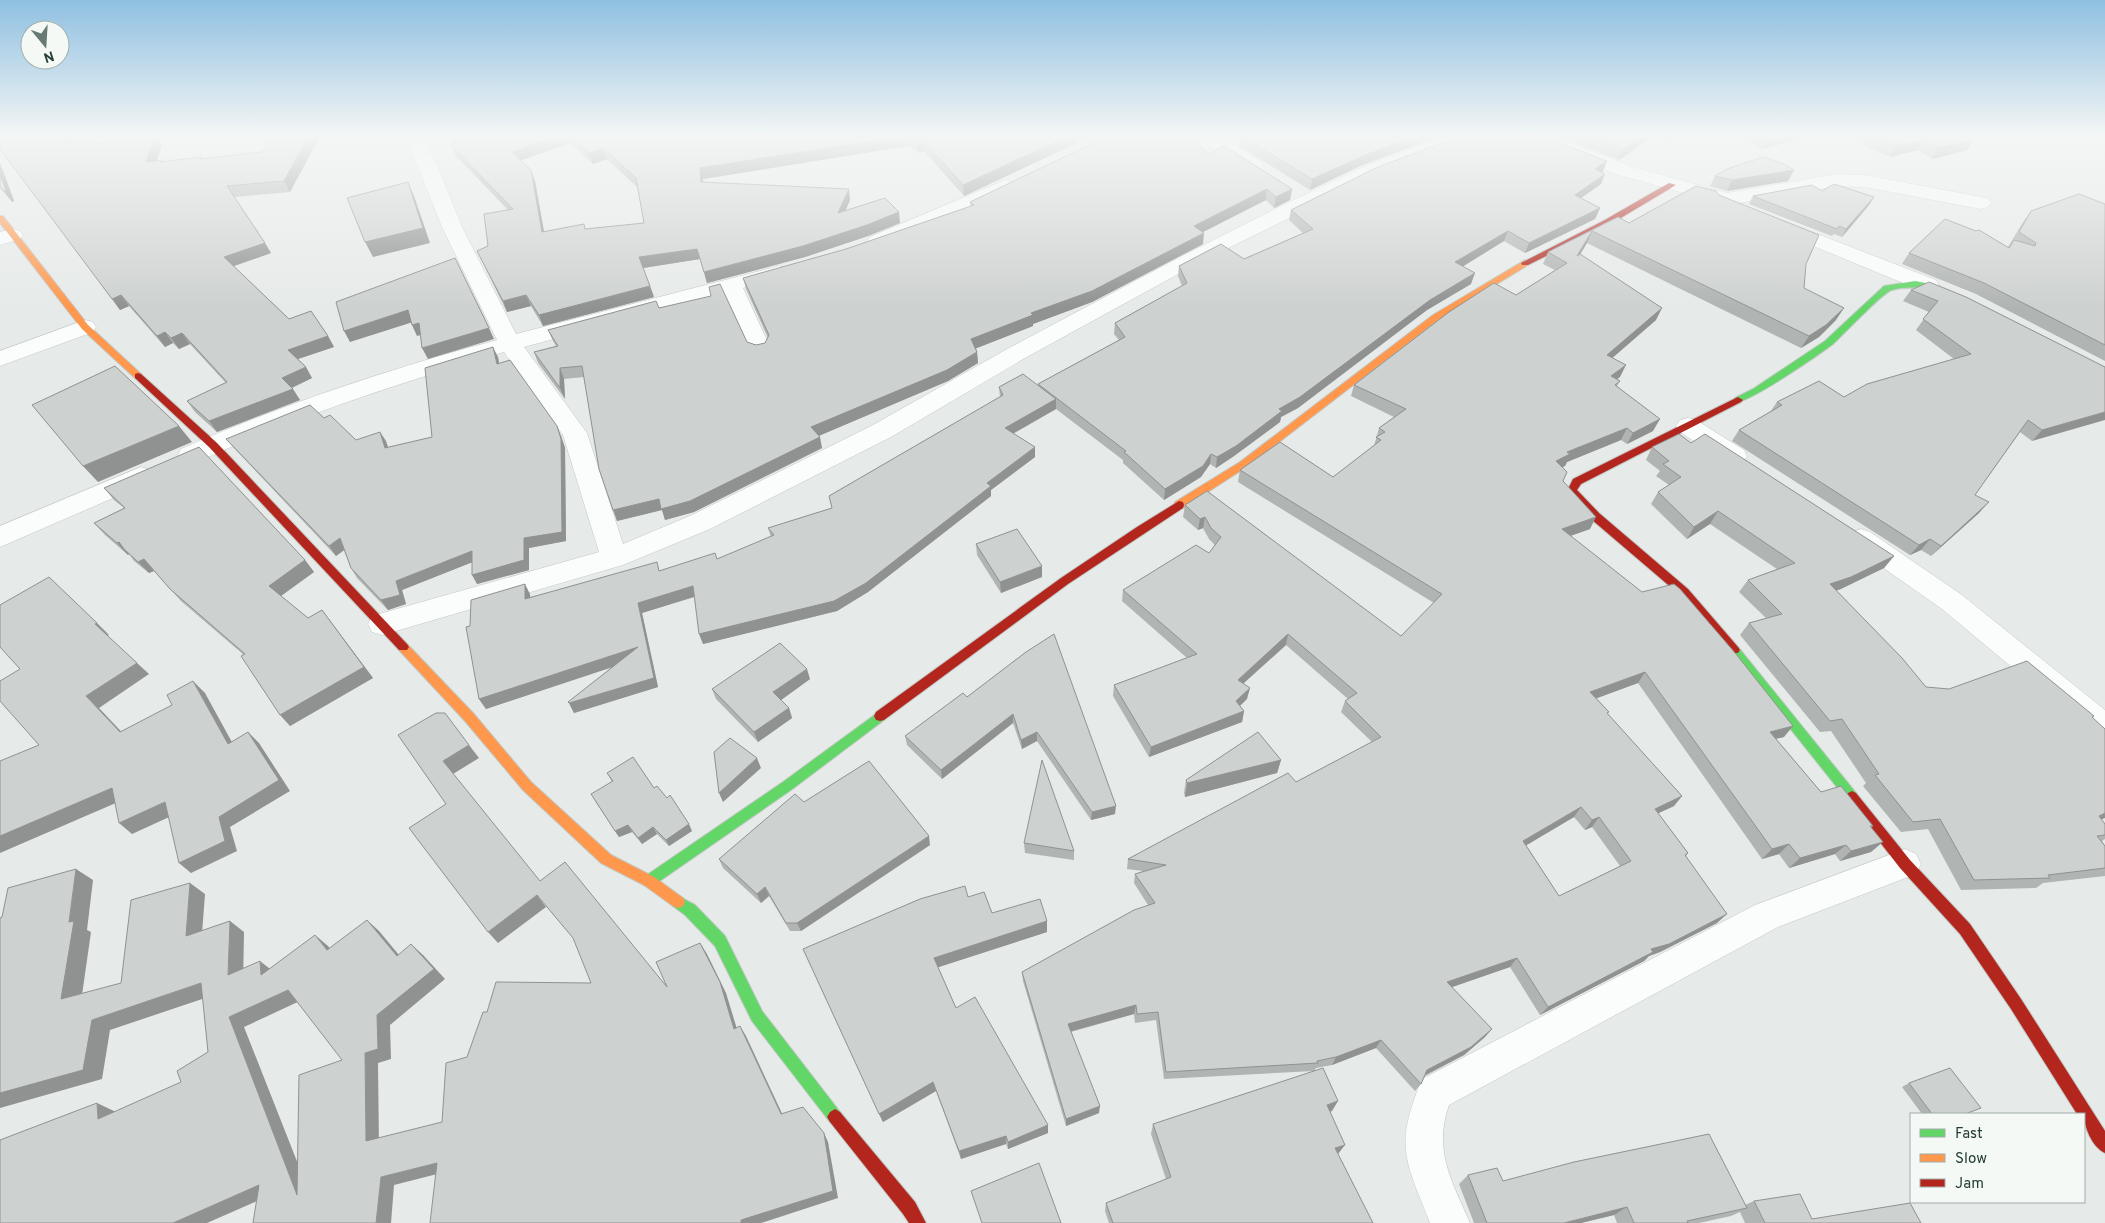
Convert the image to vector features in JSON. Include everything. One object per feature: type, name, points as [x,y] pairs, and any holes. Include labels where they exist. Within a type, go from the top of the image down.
[{"type":"street","points":[[439,194],[452,227],[510,344],[575,433],[614,558]]},
{"type":"street","points":[[858,248],[988,194]]},
{"type":"street","points":[[382,624],[614,558],[701,522],[882,432],[1017,353],[1193,258],[1303,194]]},
{"type":"street","points":[[649,881],[787,786],[994,630],[1126,538],[1244,464],[1436,317],[1517,267],[1606,224],[1657,194]]},
{"type":"street","points":[[1706,194],[1727,199],[1758,194]]},
{"type":"street","points":[[1934,194],[1981,203]]},
{"type":"street","points":[[1709,195],[1967,301]]},
{"type":"street","points":[[0,218],[6,237],[84,328],[213,445],[469,717],[527,786],[606,859],[649,881],[690,910],[720,941],[758,1016],[826,1107],[909,1208],[918,1223]]},
{"type":"street","points":[[0,537],[213,445],[334,397],[510,344],[794,268]]},
{"type":"street","points":[[1928,284],[1898,284],[1888,288],[1828,343],[1756,391],[1577,482],[1572,492],[1595,516],[1684,592],[1739,656],[1905,864],[1965,929],[2016,1004],[2085,1113]]},
{"type":"street","points":[[731,285],[759,347]]},
{"type":"street","points":[[0,359],[84,328]]},
{"type":"street","points":[[1688,426],[1754,468]]},
{"type":"street","points":[[1843,527],[1952,602],[2105,727]]},
{"type":"street","points":[[1450,1223],[1430,1170],[1422,1142],[1426,1116],[1435,1092],[1767,916],[1905,864]]},
{"type":"street","points":[[2085,1113],[2105,1145]]},
{"type":"building","points":[[34,194],[232,194],[265,243],[224,257],[289,319],[311,311],[328,336],[288,350],[306,367],[282,378],[293,389],[209,421],[187,401],[227,382],[182,333],[171,338],[165,332],[157,336],[121,295],[112,299]]},
{"type":"building","points":[[362,194],[412,194],[423,228],[365,242],[347,198]]},
{"type":"building","points":[[499,194],[535,194],[542,232],[584,224],[585,229],[644,223],[639,194],[847,194],[838,213],[885,198],[899,212],[867,225],[803,246],[704,272],[697,249],[639,257],[650,286],[539,315],[526,295],[503,301],[477,251],[488,246],[484,214],[513,209]]},
{"type":"building","points":[[987,194],[1257,194],[1194,226],[1204,233],[1092,291],[1031,313],[1033,315],[971,339],[977,352],[947,370],[811,427],[820,437],[690,501],[661,509],[659,499],[613,510],[599,469],[582,366],[560,368],[560,388],[534,352],[558,346],[548,330],[656,301],[659,308],[711,296],[709,287],[720,284],[747,342],[756,345],[765,343],[769,335],[743,278],[846,249],[974,205],[970,202]]},
{"type":"building","points":[[1323,194],[1576,194],[1575,195],[1600,208],[1529,243],[1508,231],[1455,262],[1475,273],[1430,300],[1300,397],[1279,409],[1282,411],[1236,446],[1217,457],[1211,454],[1203,466],[1165,489],[1124,452],[1126,451],[1038,384],[1125,337],[1115,323],[1187,283],[1179,266],[1221,244],[1244,259],[1313,229],[1291,210]]},
{"type":"building","points":[[1681,194],[1718,194],[1819,235],[1806,264],[1804,288],[1844,308],[1826,325],[1809,336],[1592,231],[1577,256],[1580,254],[1662,308],[1607,355],[1626,365],[1611,376],[1620,381],[1615,385],[1660,419],[1633,433],[1627,428],[1567,452],[1570,454],[1556,461],[1567,472],[1563,481],[1596,517],[1562,529],[1642,592],[1674,584],[1680,589],[1736,654],[1793,726],[1770,732],[1821,792],[1841,786],[1873,826],[1870,826],[1883,842],[1851,851],[1846,845],[1800,858],[1789,844],[1772,849],[1645,672],[1590,692],[1682,796],[1655,809],[1688,853],[1685,855],[1727,914],[1669,944],[1651,949],[1653,952],[1548,1007],[1517,958],[1447,982],[1492,1029],[1471,1047],[1427,1070],[1421,1084],[1381,1040],[1336,1057],[1317,1061],[1318,1063],[1166,1072],[1158,1012],[1137,1014],[1136,1005],[1068,1024],[1100,1106],[1066,1119],[1022,972],[1134,910],[1155,903],[1135,874],[1166,865],[1128,859],[1288,773],[1296,782],[1381,737],[1345,701],[1357,693],[1288,634],[1238,680],[1250,688],[1236,701],[1244,711],[1151,747],[1114,685],[1197,654],[1123,590],[1196,545],[1209,553],[1221,537],[1211,528],[1205,517],[1200,519],[1185,505],[1207,491],[1401,636],[1442,594],[1240,470],[1280,442],[1333,477],[1381,440],[1376,437],[1385,432],[1379,428],[1406,409],[1354,385],[1449,312],[1494,283],[1516,295],[1567,263],[1548,252],[1618,217],[1629,223]],"holes":[[[1581,807],[1592,820],[1599,817],[1631,861],[1559,896],[1523,841]]]},
{"type":"building","points":[[1763,194],[1865,194],[1874,197],[1846,229],[1839,226],[1837,229],[1753,196]]},
{"type":"building","points":[[2079,194],[2105,204],[2105,345],[1984,283],[1909,253],[1945,219],[1976,231],[1979,230],[2009,248],[2014,240],[2035,246],[2036,243],[2019,232],[2031,211]]},
{"type":"building","points":[[455,258],[489,328],[422,348],[419,323],[412,325],[408,310],[344,331],[336,302]]},
{"type":"building","points":[[1929,282],[1966,297],[2105,367],[2105,412],[2042,430],[2028,420],[1975,495],[1989,502],[1941,546],[1930,539],[1919,545],[1739,430],[1782,405],[1777,402],[1819,381],[1844,397],[1867,384],[1971,354],[1923,319],[1938,301],[1911,290]]},
{"type":"building","points":[[493,347],[497,364],[510,360],[557,426],[561,439],[562,532],[524,538],[524,560],[472,575],[472,551],[396,581],[400,595],[381,600],[351,568],[340,538],[329,546],[226,439],[310,405],[324,418],[330,415],[356,440],[380,432],[385,448],[432,437],[425,368]]},
{"type":"building","points":[[115,366],[179,426],[83,466],[32,405]]},
{"type":"building","points":[[1023,374],[1056,399],[1005,428],[1035,447],[987,483],[991,486],[866,583],[834,601],[699,634],[693,586],[638,603],[654,678],[568,702],[638,647],[479,699],[466,627],[470,626],[471,600],[525,584],[525,599],[657,562],[659,571],[715,553],[717,559],[774,535],[768,528],[832,508],[829,496],[1003,395],[999,387]]},
{"type":"building","points":[[1679,434],[1691,443],[1705,434],[1894,556],[1851,577],[1830,584],[1902,658],[1926,687],[1949,689],[2027,661],[2094,716],[2092,717],[2105,729],[2105,813],[2099,816],[2105,824],[2105,835],[2097,836],[2105,846],[2105,868],[2048,875],[2050,878],[1974,880],[1940,819],[1913,822],[1875,775],[1879,774],[1842,719],[1830,721],[1749,623],[1782,614],[1748,580],[1795,563],[1718,511],[1694,527],[1658,492],[1681,477],[1663,464],[1669,461],[1652,447]]},
{"type":"building","points":[[199,447],[305,560],[269,586],[308,618],[322,610],[364,667],[280,715],[241,656],[245,654],[170,589],[144,559],[138,562],[119,542],[117,543],[94,523],[125,508],[104,488]]},
{"type":"building","points":[[1017,529],[1042,566],[1000,582],[976,544]]},
{"type":"building","points":[[49,577],[137,663],[86,696],[120,732],[172,705],[167,695],[193,681],[228,744],[248,732],[279,780],[219,817],[225,841],[179,863],[165,802],[119,823],[112,788],[0,836],[0,761],[39,745],[0,701],[0,681],[20,669],[0,647],[0,605]]},
{"type":"building","points":[[1054,634],[1116,806],[1092,812],[1037,732],[1021,740],[1013,714],[941,770],[905,736],[963,693],[967,697],[1026,652]]},
{"type":"building","points":[[780,643],[807,669],[773,692],[789,708],[754,732],[712,689]]},
{"type":"building","points":[[436,713],[445,713],[469,745],[443,761],[540,881],[565,862],[667,987],[656,962],[700,943],[720,982],[734,1029],[740,1026],[781,1114],[803,1107],[824,1133],[833,1191],[741,1220],[741,1223],[430,1223],[437,1163],[381,1177],[376,1223],[253,1223],[259,1185],[173,1223],[0,1223],[0,1140],[97,1103],[98,1119],[181,1082],[177,1071],[208,1052],[201,983],[92,1020],[83,1070],[0,1093],[0,918],[2,917],[8,888],[76,869],[69,922],[74,921],[61,999],[121,983],[131,900],[190,883],[186,936],[230,921],[228,975],[260,961],[261,975],[315,935],[327,950],[367,920],[397,956],[411,944],[434,969],[377,1015],[378,1049],[365,1053],[366,1141],[442,1122],[446,1063],[467,1057],[483,1012],[487,1012],[496,982],[591,983],[573,938],[537,895],[488,932],[409,828],[446,804],[398,735]],"holes":[[[288,990],[342,1060],[299,1075],[297,1195],[229,1017]]]},
{"type":"building","points":[[1258,732],[1281,760],[1187,783],[1186,780]]},
{"type":"building","points":[[730,738],[757,758],[719,793],[714,752]]},
{"type":"building","points":[[633,757],[654,788],[657,786],[667,798],[670,795],[689,824],[666,840],[653,827],[638,838],[628,825],[615,831],[591,794],[613,781],[607,773]]},
{"type":"building","points":[[1042,760],[1074,851],[1024,843]]},
{"type":"building","points":[[869,761],[929,836],[797,923],[786,923],[765,887],[757,894],[719,859],[795,794],[804,802]]},
{"type":"building","points":[[965,886],[968,897],[984,892],[992,913],[1040,899],[1047,921],[934,958],[956,1008],[975,997],[1048,1125],[1008,1142],[1006,1136],[959,1151],[933,1082],[879,1114],[803,949],[920,899]]},
{"type":"building","points":[[1323,1068],[1338,1101],[1327,1105],[1345,1145],[1335,1148],[1373,1223],[1113,1223],[1106,1203],[1171,1177],[1153,1124]]},
{"type":"building","points":[[1950,1068],[1981,1108],[1968,1113],[1931,1113],[1909,1083]]},
{"type":"building","points":[[1709,1134],[1747,1208],[1687,1221],[1688,1223],[1634,1223],[1627,1207],[1564,1223],[1487,1223],[1468,1175],[1497,1168],[1503,1181],[1574,1162]]},
{"type":"building","points":[[1039,1163],[1061,1223],[982,1223],[971,1191]]},
{"type":"building","points":[[1800,1194],[1812,1219],[1910,1203],[1921,1223],[1765,1223],[1754,1201]]},
{"type":"traffic: fast","points":[[1738,400],[1756,391],[1828,343],[1887,288],[1915,284],[1933,287],[1959,297]]},
{"type":"traffic: fast","points":[[1734,650],[1852,797]]},
{"type":"traffic: fast","points":[[649,881],[787,786],[880,716]]},
{"type":"traffic: fast","points":[[678,902],[690,910],[720,941],[757,1016],[835,1117]]},
{"type":"traffic: slow","points":[[0,218],[85,327],[138,376]]},
{"type":"traffic: slow","points":[[1179,505],[1244,464],[1436,317],[1525,263]]},
{"type":"traffic: slow","points":[[403,647],[469,717],[527,786],[606,859],[649,881],[678,902]]},
{"type":"traffic: jam","points":[[1525,263],[1606,223],[1656,194]]},
{"type":"traffic: jam","points":[[138,376],[213,445],[403,647]]},
{"type":"traffic: jam","points":[[1734,650],[1684,592],[1595,516],[1572,491],[1577,482],[1738,400]]},
{"type":"traffic: jam","points":[[880,716],[1065,581],[1179,505]]},
{"type":"traffic: jam","points":[[1852,797],[1905,864],[1965,929],[2016,1004],[2085,1113]]},
{"type":"traffic: jam","points":[[2085,1113],[2105,1145]]},
{"type":"traffic: jam","points":[[835,1117],[909,1208],[918,1223]]}]
